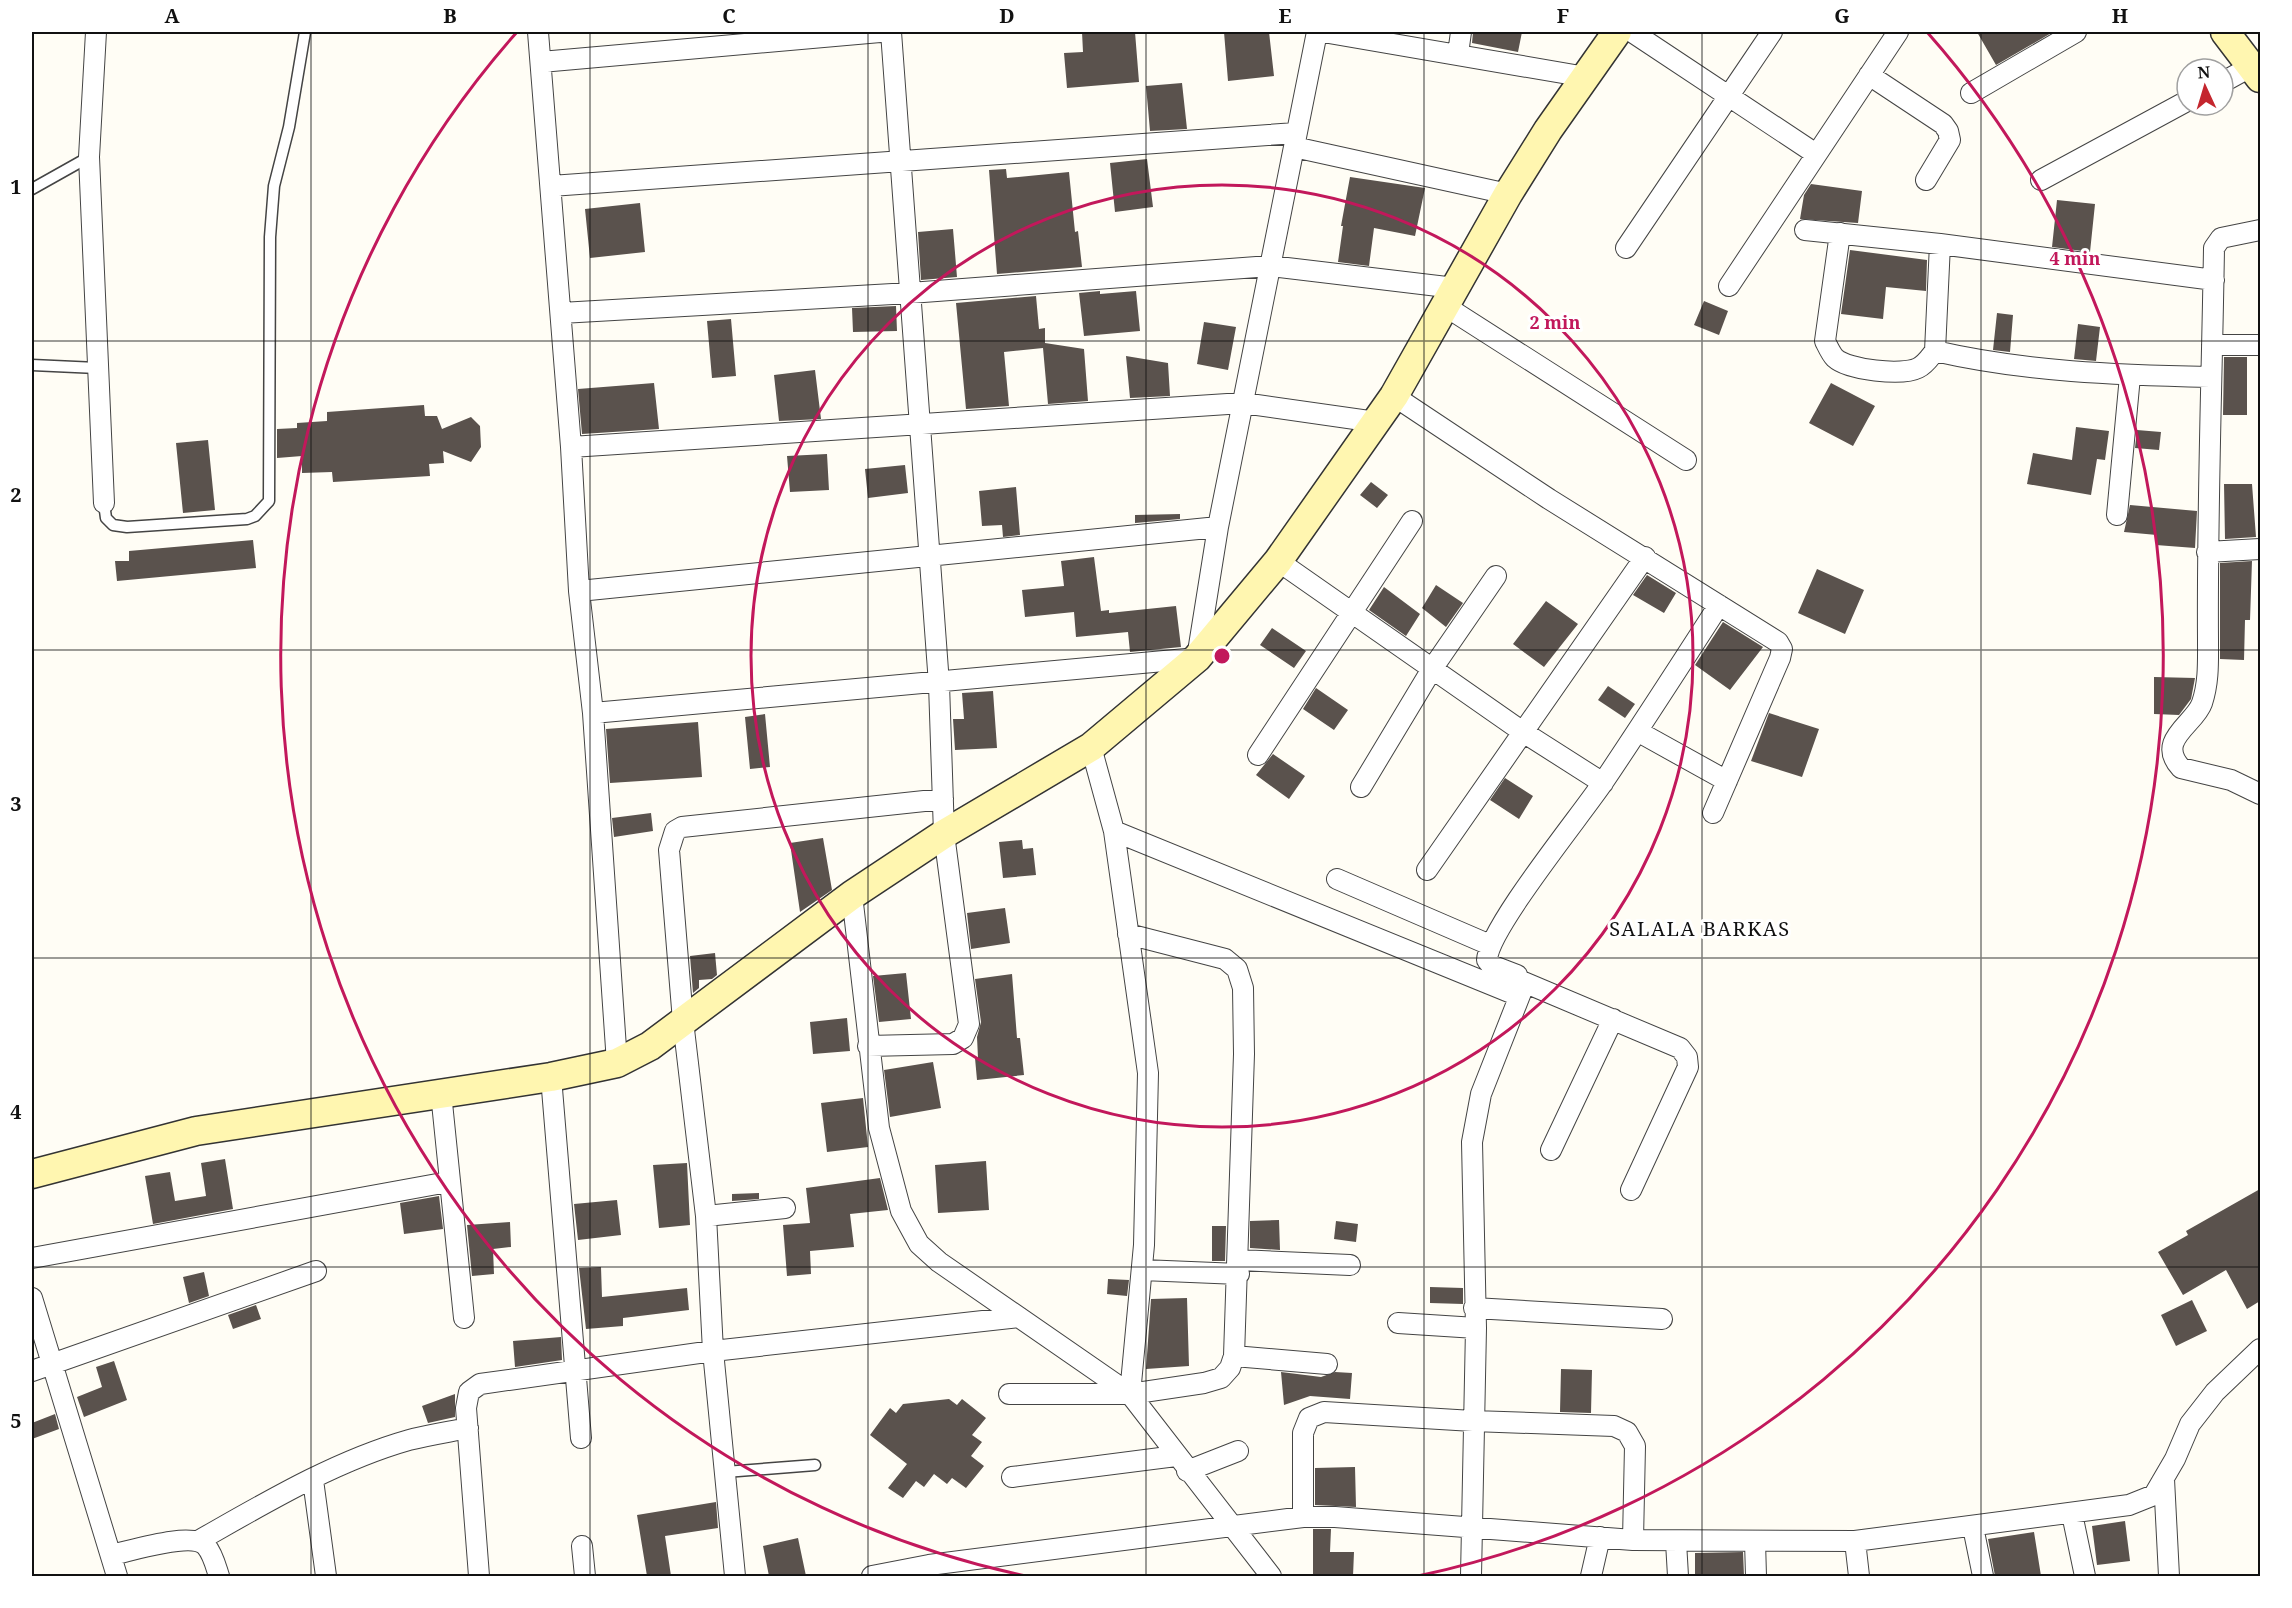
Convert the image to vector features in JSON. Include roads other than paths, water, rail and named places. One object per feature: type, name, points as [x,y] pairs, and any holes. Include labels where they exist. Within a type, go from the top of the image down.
[{"type":"street","points":[[96,32],[89,157],[104,503]]},
{"type":"street","points":[[538,32],[571,447],[579,591],[593,713],[617,1063]]},
{"type":"street","points":[[541,62],[880,32]]},
{"type":"street","points":[[868,1046],[953,1044],[967,1032],[969,1024],[944,834],[939,684],[891,32]]},
{"type":"street","points":[[1197,658],[1218,527],[1317,32]]},
{"type":"street","points":[[1323,32],[1586,76]]},
{"type":"street","points":[[1458,54],[1461,32]]},
{"type":"street","points":[[32,1174],[196,1131],[551,1077],[617,1063],[650,1046],[852,895],[944,834],[1091,747],[1197,658],[1278,561],[1394,396],[1508,194],[1617,32]]},
{"type":"street","points":[[1632,32],[1816,154]]},
{"type":"street","points":[[1626,248],[1772,32]]},
{"type":"street","points":[[1729,286],[1898,32]]},
{"type":"street","points":[[1971,93],[2076,32]]},
{"type":"street","points":[[2225,32],[2256,72],[2235,78]]},
{"type":"street","points":[[1869,75],[1943,124],[1948,131],[1950,141],[1926,180]]},
{"type":"street","points":[[2041,180],[2175,107]]},
{"type":"street","points":[[551,186],[900,161],[1295,140],[1508,194]]},
{"type":"street","points":[[1805,230],[1940,244],[2214,280]]},
{"type":"street","points":[[2260,230],[2221,238],[2214,248],[2210,377],[2209,675],[2202,704],[2196,715],[2180,729],[2173,750],[2176,762],[2181,768],[2231,780],[2260,794]]},
{"type":"street","points":[[1840,233],[1825,341],[1834,357],[1848,366],[1906,371],[1918,368],[1935,351],[1940,244]]},
{"type":"street","points":[[561,313],[910,293],[1270,266],[1450,297],[1686,460]]},
{"type":"street","points":[[2212,345],[2260,345]]},
{"type":"street","points":[[1935,351],[1986,363],[2130,376],[2210,377]]},
{"type":"street","points":[[2117,515],[2130,376]]},
{"type":"street","points":[[1394,396],[1549,499],[1778,642],[1782,649],[1713,813]]},
{"type":"street","points":[[571,447],[1243,403],[1376,422]]},
{"type":"street","points":[[1258,755],[1412,521]]},
{"type":"street","points":[[579,591],[1218,527]]},
{"type":"street","points":[[2208,552],[2260,549]]},
{"type":"street","points":[[1427,870],[1644,557]]},
{"type":"street","points":[[1278,561],[1352,615],[1523,732],[1603,783]]},
{"type":"street","points":[[1361,787],[1432,669],[1496,576]]},
{"type":"street","points":[[1471,1576],[1470,1527],[1476,1328],[1472,1142],[1481,1094],[1520,989],[1517,975],[1491,965],[1487,960],[1490,945],[1512,910],[1603,783],[1719,605]]},
{"type":"street","points":[[593,713],[939,684],[1197,658]]},
{"type":"street","points":[[1637,731],[1727,781]]},
{"type":"street","points":[[1091,747],[1114,831],[1148,1073],[1142,1270],[1130,1394]]},
{"type":"street","points":[[735,1576],[713,1351],[706,1216],[683,1021],[669,850],[675,831],[682,827],[943,799]]},
{"type":"street","points":[[1114,831],[1520,989],[1613,1019],[1680,1048],[1687,1057],[1688,1067],[1631,1190]]},
{"type":"street","points":[[1337,879],[1490,945]]},
{"type":"street","points":[[852,895],[879,1128],[901,1211],[919,1244],[939,1262],[1130,1394],[1181,1463],[1271,1576]]},
{"type":"street","points":[[1009,1394],[1130,1394],[1221,1378],[1230,1368],[1234,1356],[1239,1267],[1244,1054],[1243,988],[1237,969],[1225,959],[1128,934]]},
{"type":"street","points":[[1551,1150],[1613,1019]]},
{"type":"street","points":[[551,1077],[581,1438]]},
{"type":"street","points":[[441,1093],[448,1182],[464,1318]]},
{"type":"street","points":[[32,1258],[448,1182]]},
{"type":"street","points":[[706,1216],[785,1208]]},
{"type":"street","points":[[1142,1270],[1350,1265]]},
{"type":"street","points":[[32,1371],[316,1271]]},
{"type":"street","points":[[32,1298],[50,1364],[117,1576]]},
{"type":"street","points":[[1474,1308],[1662,1319]]},
{"type":"street","points":[[479,1576],[466,1408],[469,1392],[480,1384],[574,1373],[713,1351],[1019,1317]]},
{"type":"street","points":[[1398,1323],[1476,1328]]},
{"type":"street","points":[[872,1576],[929,1565],[1303,1517],[1676,1542],[1855,1542],[2129,1505],[2154,1495],[2190,1424],[2214,1392],[2258,1354]]},
{"type":"street","points":[[1234,1356],[1327,1364]]},
{"type":"street","points":[[1303,1517],[1303,1433],[1308,1418],[1324,1412],[1473,1421],[1614,1426],[1627,1432],[1635,1446],[1633,1540]]},
{"type":"street","points":[[111,1555],[183,1540],[198,1540],[313,1480],[363,1457],[409,1440],[468,1428]]},
{"type":"street","points":[[1012,1477],[1181,1463],[1238,1451]]},
{"type":"street","points":[[2164,1479],[2169,1576]]},
{"type":"street","points":[[313,1480],[326,1576]]},
{"type":"street","points":[[2072,1514],[2085,1576]]},
{"type":"street","points":[[1973,1527],[1983,1576]]},
{"type":"street","points":[[1590,1576],[1600,1537]]},
{"type":"street","points":[[198,1540],[207,1547],[219,1576]]},
{"type":"street","points":[[1755,1541],[1756,1576]]},
{"type":"street","points":[[1676,1542],[1678,1576]]},
{"type":"street","points":[[1855,1542],[1859,1576]]},
{"type":"street","points":[[582,1546],[585,1576]]},
{"type":"lane","points":[[104,503],[106,518],[113,525],[127,527],[247,519],[255,516],[269,501],[271,227],[274,186],[289,127],[305,32]]},
{"type":"lane","points":[[32,189],[89,157]]},
{"type":"lane","points":[[32,365],[97,368]]},
{"type":"lane","points":[[726,1472],[815,1465]]},
{"type":"district","name":"SALALA BARKAS","points":[[1700,929]]}]
